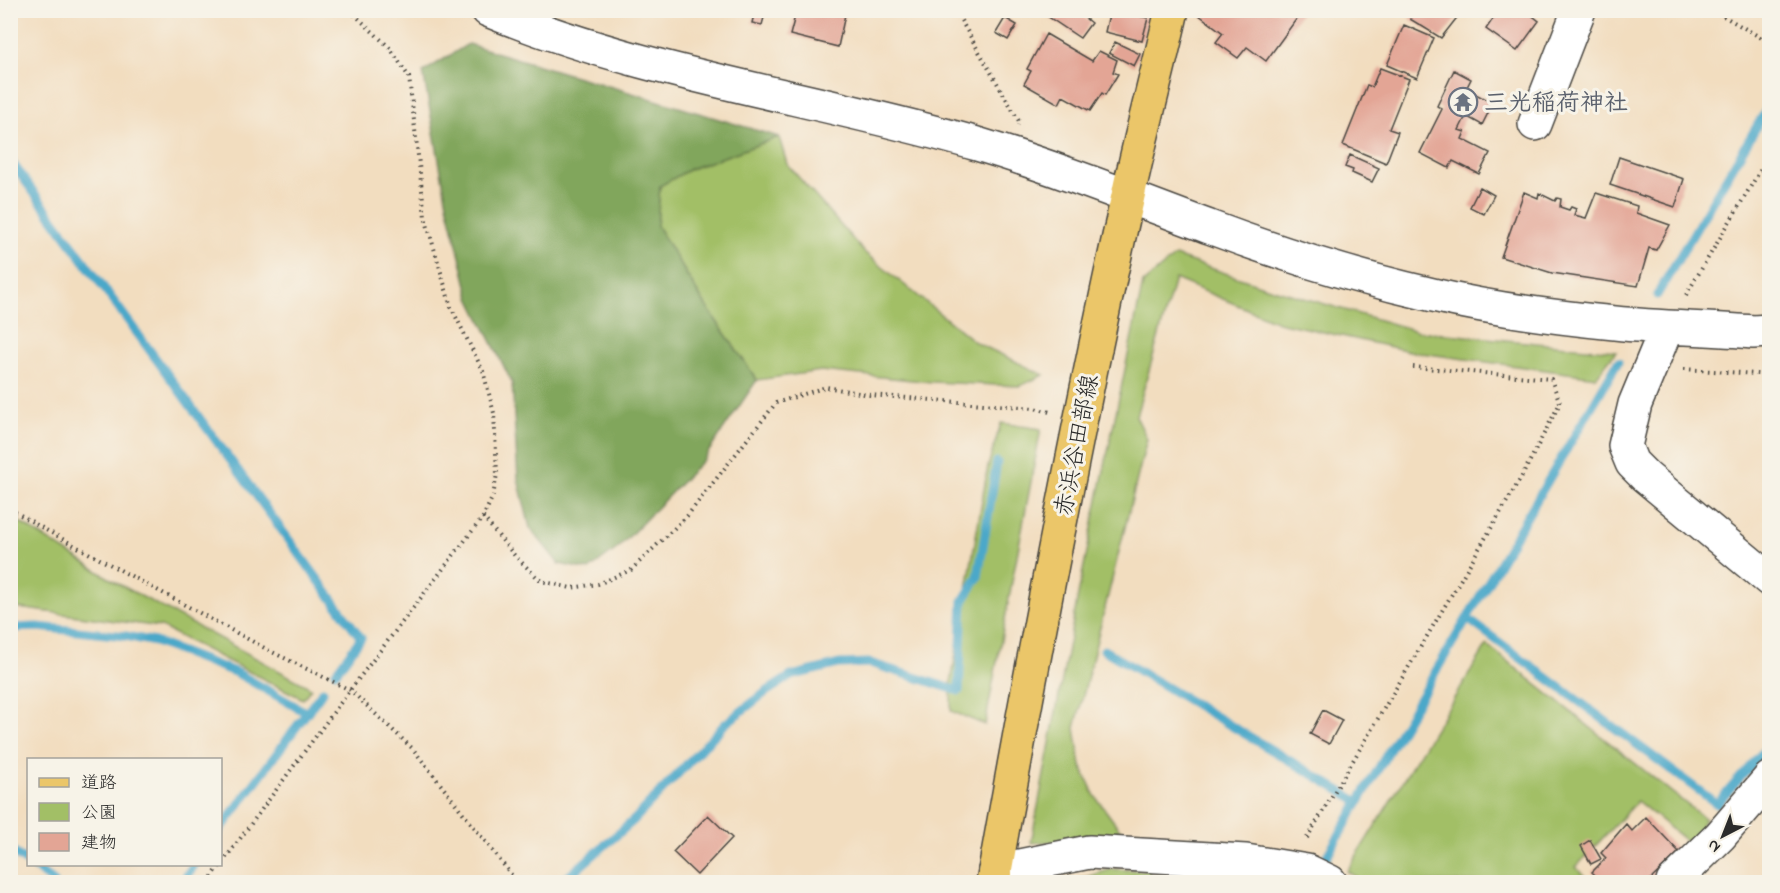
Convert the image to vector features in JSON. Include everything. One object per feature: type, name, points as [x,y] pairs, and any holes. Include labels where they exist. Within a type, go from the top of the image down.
[{"type":"main road","name":"赤浜谷田部線","points":[[994,877],[1080,419],[1128,195],[1172,10]]},
{"type":"street","points":[[1534,124],[1579,10]]},
{"type":"street","points":[[497,12],[632,60],[860,114],[1007,153],[1057,169],[1215,229],[1300,258],[1435,296],[1518,311],[1617,323],[1753,332],[1770,331]]},
{"type":"street","points":[[1667,327],[1635,404],[1625,446],[1632,463],[1646,477],[1770,580]]},
{"type":"street","points":[[1673,882],[1719,836],[1770,778]]},
{"type":"street","points":[[994,877],[1089,852],[1246,861],[1307,872],[1330,882]]},
{"type":"path","points":[[222,863],[350,690],[483,518],[493,496],[497,474],[494,413],[483,371],[451,307],[425,217],[409,77],[390,48],[348,10]]},
{"type":"path","points":[[956,10],[1019,121],[1007,153]]},
{"type":"path","points":[[1713,10],[1770,43]]},
{"type":"path","points":[[1667,327],[1770,154]]},
{"type":"path","points":[[1650,366],[1770,375]]},
{"type":"path","points":[[1331,798],[1521,478],[1560,403],[1551,379],[1413,367]]},
{"type":"path","points":[[483,518],[515,556],[541,581],[571,588],[598,584],[631,570],[679,524],[776,403],[826,387],[870,395],[1034,408],[1080,419]]},
{"type":"path","points":[[10,509],[272,652],[350,690],[413,749],[517,882]]},
{"type":"path","points":[[208,882],[220,866]]},
{"type":"green space","points":[[468,44],[779,137],[690,169],[660,186],[657,226],[704,303],[757,380],[703,460],[618,548],[589,570],[559,564],[530,528],[518,479],[512,383],[470,298],[447,204],[423,72]]},
{"type":"green space","points":[[779,137],[787,164],[864,252],[975,342],[1044,375],[1020,386],[932,382],[821,371],[757,380],[704,303],[657,226],[660,185],[690,169]]},
{"type":"green space","points":[[1175,256],[1263,286],[1417,331],[1616,351],[1596,377],[1414,352],[1278,322],[1175,279],[1136,416],[1147,439],[1075,728],[1081,766],[1095,796],[1123,834],[1031,843],[1079,590],[1143,283]]},
{"type":"green space","points":[[1001,423],[1041,429],[985,725],[951,711],[951,682],[988,466]]},
{"type":"green space","points":[[11,517],[117,583],[311,688],[303,699],[161,627],[18,608],[11,609]]},
{"type":"green space","points":[[1487,645],[1705,819],[1690,844],[1637,801],[1576,867],[1590,882],[1363,882],[1347,871]]},
{"type":"green space","points":[[1112,869],[1151,871],[1148,882],[1070,882]]},
{"type":"building","points":[[755,10],[766,10],[762,25],[752,23]]},
{"type":"building","points":[[790,10],[846,10],[838,47],[790,35],[795,16],[789,15]]},
{"type":"building","points":[[1038,10],[1081,10],[1079,13],[1091,23],[1080,38]]},
{"type":"building","points":[[1110,10],[1148,18],[1142,41],[1105,32]]},
{"type":"building","points":[[1197,10],[1303,10],[1266,61],[1247,47],[1238,58],[1216,42],[1223,33],[1195,12]]},
{"type":"building","points":[[1416,10],[1463,10],[1441,38],[1410,19]]},
{"type":"building","points":[[1499,10],[1525,10],[1539,21],[1517,51],[1486,29]]},
{"type":"building","points":[[1005,18],[1017,25],[1008,40],[996,33]]},
{"type":"building","points":[[1404,25],[1434,38],[1417,78],[1387,65]]},
{"type":"building","points":[[1046,34],[1092,61],[1099,51],[1117,60],[1113,72],[1118,74],[1105,95],[1102,93],[1090,111],[1063,96],[1059,104],[1024,84],[1031,71],[1027,69]]},
{"type":"building","points":[[1115,42],[1140,54],[1134,66],[1109,53]]},
{"type":"building","points":[[1380,68],[1409,79],[1389,129],[1398,132],[1386,163],[1343,145],[1367,85],[1372,87]]},
{"type":"building","points":[[1454,70],[1471,79],[1466,89],[1493,103],[1482,125],[1466,116],[1459,130],[1465,132],[1462,139],[1490,153],[1479,174],[1453,161],[1449,168],[1420,153],[1442,109],[1437,106]]},
{"type":"building","points":[[1350,155],[1379,168],[1372,182],[1352,173],[1353,170],[1345,167]]},
{"type":"building","points":[[1619,157],[1684,179],[1675,207],[1610,185]]},
{"type":"building","points":[[1480,187],[1494,195],[1484,214],[1470,207]]},
{"type":"building","points":[[1524,192],[1538,198],[1539,193],[1555,201],[1557,198],[1561,199],[1560,207],[1569,210],[1571,207],[1576,209],[1574,215],[1586,218],[1596,193],[1637,206],[1636,213],[1670,225],[1656,250],[1649,248],[1638,286],[1552,273],[1501,257]]},
{"type":"building","points":[[1323,710],[1342,720],[1329,744],[1310,734]]},
{"type":"building","points":[[708,815],[732,838],[697,875],[673,852]]},
{"type":"building","points":[[1646,817],[1679,852],[1648,882],[1602,882],[1592,872],[1606,858],[1601,853],[1626,824],[1632,831]]},
{"type":"building","points":[[1590,840],[1601,859],[1591,864],[1581,846]]},
{"type":"waterway","points":[[1657,295],[1770,104]]},
{"type":"waterway","points":[[10,160],[361,638],[336,672]]},
{"type":"waterway","points":[[1321,866],[1618,362]]},
{"type":"waterway","points":[[562,882],[634,820],[725,724],[791,676],[839,664],[870,663],[959,691],[963,601],[978,577],[997,462]]},
{"type":"waterway","points":[[1468,619],[1717,804],[1770,744]]},
{"type":"waterway","points":[[10,628],[38,627],[126,636],[155,642],[237,673],[307,713]]},
{"type":"waterway","points":[[1104,650],[1359,802]]},
{"type":"waterway","points":[[222,827],[323,691]]},
{"type":"waterway","points":[[10,850],[27,862]]},
{"type":"waterway","points":[[33,866],[54,882]]},
{"type":"waterway","points":[[182,882],[194,866]]},
{"type":"place","name":"三光稲荷神社","points":[[1463,102]]}]
